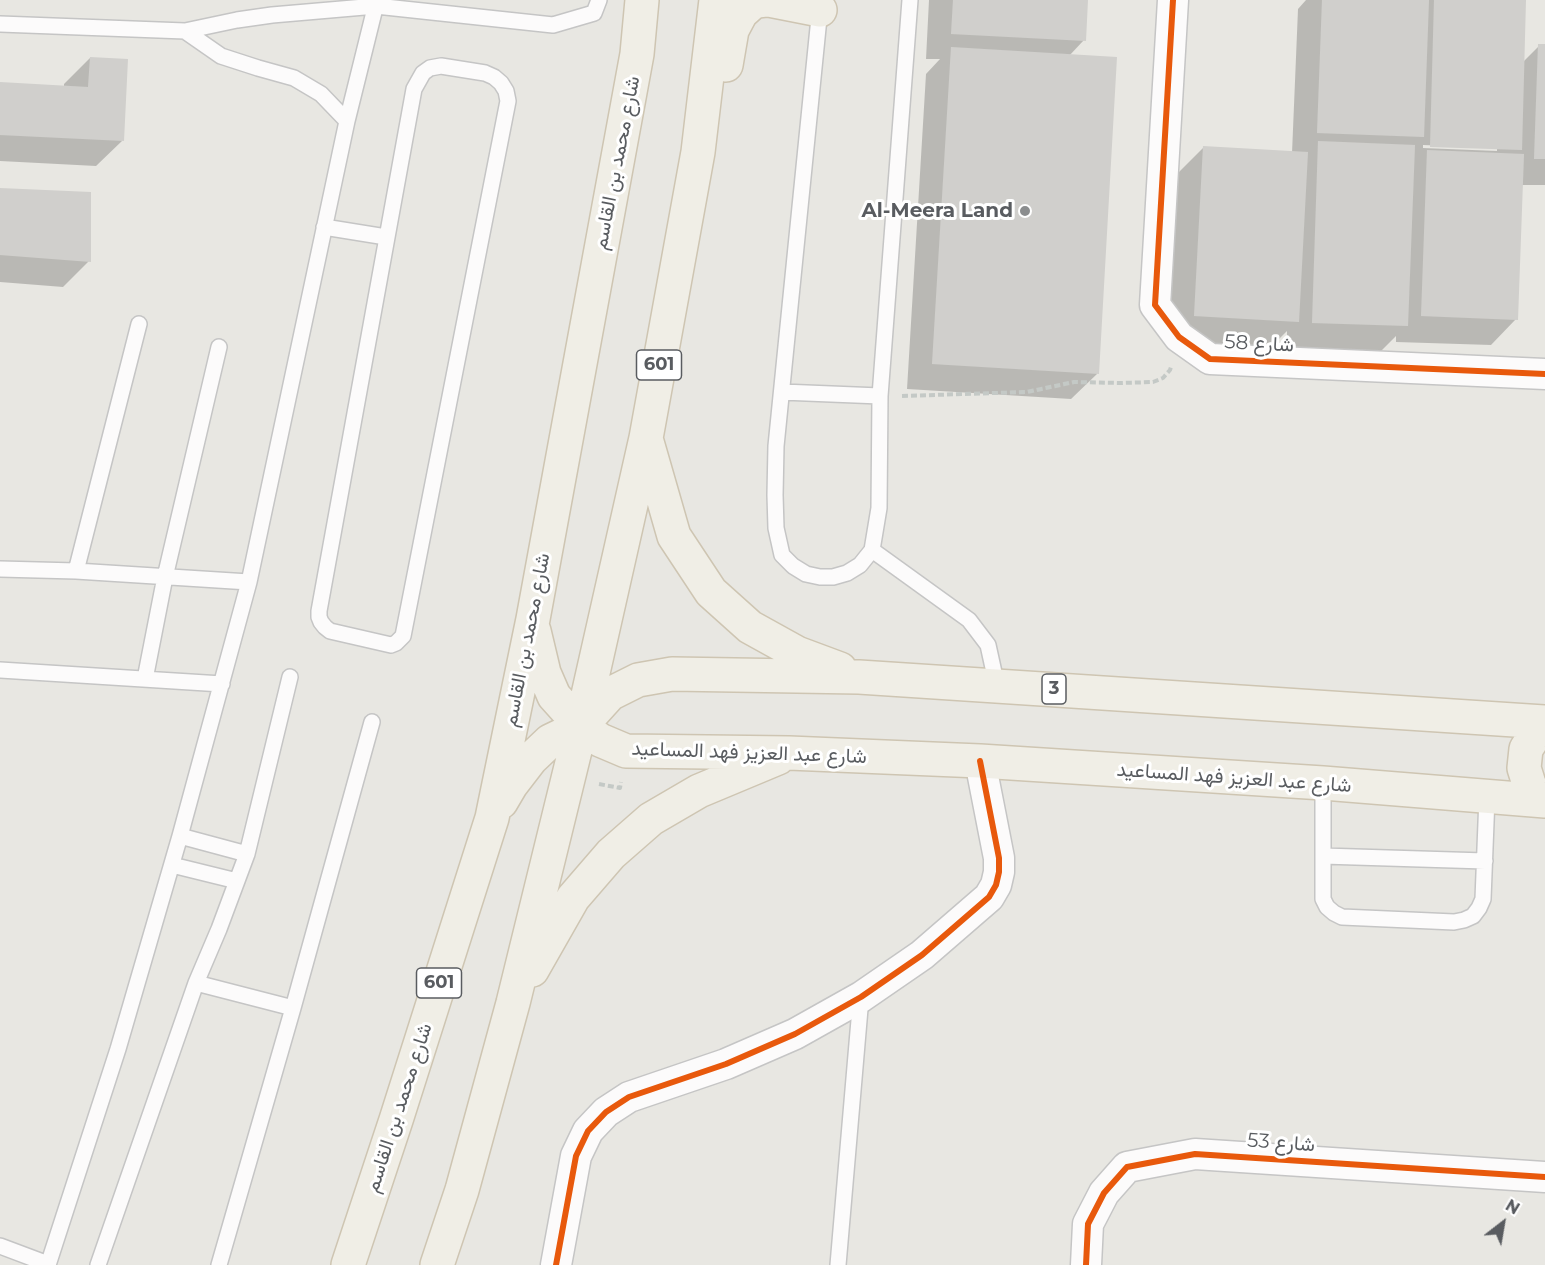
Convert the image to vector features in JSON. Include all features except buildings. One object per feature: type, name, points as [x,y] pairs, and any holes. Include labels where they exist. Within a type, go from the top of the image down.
[{"type":"main road","name":"شارع محمد بن القاسم","points":[[348,1265],[492,818],[532,619],[638,54],[642,0]]},
{"type":"main road","name":"601","points":[[437,1265],[462,1190],[513,1003],[581,726],[646,438],[698,152],[716,0]]},
{"type":"main road","points":[[698,152],[723,87],[732,30],[741,13],[757,1],[821,5]]},
{"type":"main road","points":[[646,438],[674,536],[711,592],[750,627],[797,652],[859,677]]},
{"type":"main road","name":"شارع عبد العزيز فهد المساعيد","points":[[532,619],[543,673],[554,696],[581,726],[600,740],[627,751],[789,753],[980,761],[1323,783],[1544,801]]},
{"type":"main road","name":"3","points":[[581,726],[610,694],[638,680],[672,674],[859,677],[1545,722]]},
{"type":"main road","points":[[492,818],[511,785],[531,759],[550,741],[581,726]]},
{"type":"main road","points":[[1544,801],[1530,787],[1524,768],[1526,749],[1537,732],[1545,728]]},
{"type":"main road","points":[[513,1003],[573,898],[611,854],[651,819],[699,791],[789,753]]},
{"type":"street","name":"شارع 58","points":[[1173,0],[1155,305],[1179,337],[1210,359],[1545,374]]},
{"type":"street","points":[[556,1265],[576,1156],[588,1131],[606,1112],[629,1097],[726,1064],[795,1034],[861,997],[922,955],[989,897],[996,885],[999,858],[980,761]]},
{"type":"street","name":"شارع 53","points":[[1086,1265],[1088,1224],[1104,1194],[1127,1167],[1195,1154],[1545,1177]]},
{"type":"lane","points":[[0,24],[185,31],[237,20],[376,3],[553,25],[594,14],[599,0]]},
{"type":"lane","points":[[821,5],[776,447],[775,495],[776,528],[782,555],[806,574],[833,577],[847,573],[860,565],[872,550],[879,508],[880,396],[910,0]]},
{"type":"lane","points":[[0,1246],[48,1264],[118,1049],[172,865],[249,582],[358,70],[376,3]]},
{"type":"lane","points":[[185,31],[221,56],[294,78],[321,94],[347,121]]},
{"type":"lane","points":[[441,66],[494,76],[501,83],[508,101],[403,636],[396,644],[391,645],[330,631],[324,627],[319,617],[386,237],[417,81],[430,68],[441,66]]},
{"type":"lane","points":[[324,227],[386,237]]},
{"type":"lane","points":[[76,571],[139,324]]},
{"type":"lane","points":[[145,679],[165,577],[219,347]]},
{"type":"lane","points":[[782,392],[880,396]]},
{"type":"lane","points":[[872,550],[969,620],[988,645],[997,686]]},
{"type":"lane","points":[[0,569],[76,571],[249,582]]},
{"type":"lane","points":[[0,670],[222,684]]},
{"type":"lane","points":[[98,1265],[196,982],[247,854],[290,677]]},
{"type":"lane","points":[[219,1265],[372,722]]},
{"type":"lane","points":[[1323,783],[1323,899],[1327,907],[1342,917],[1454,922],[1473,916],[1483,899],[1487,797]]},
{"type":"lane","points":[[180,836],[247,854]]},
{"type":"lane","points":[[1323,856],[1485,861]]},
{"type":"lane","points":[[172,865],[237,881]]},
{"type":"lane","points":[[196,982],[293,1008]]},
{"type":"lane","points":[[838,1265],[861,997]]},
{"type":"path","points":[[880,396],[1027,392],[1074,382],[1153,382],[1163,378],[1170,370],[1179,337]]},
{"type":"cycle path","points":[[1173,0],[1155,305],[1179,337],[1210,359],[1545,374]]},
{"type":"cycle path","points":[[556,1265],[576,1156],[588,1131],[606,1112],[629,1097],[726,1064],[795,1034],[861,997],[922,955],[989,897],[996,885],[999,858],[980,761]]},
{"type":"cycle path","points":[[1086,1265],[1088,1224],[1104,1193],[1127,1167],[1195,1154],[1545,1177]]},
{"type":"place","name":"Al-Meera Land","points":[[1025,211]]}]
